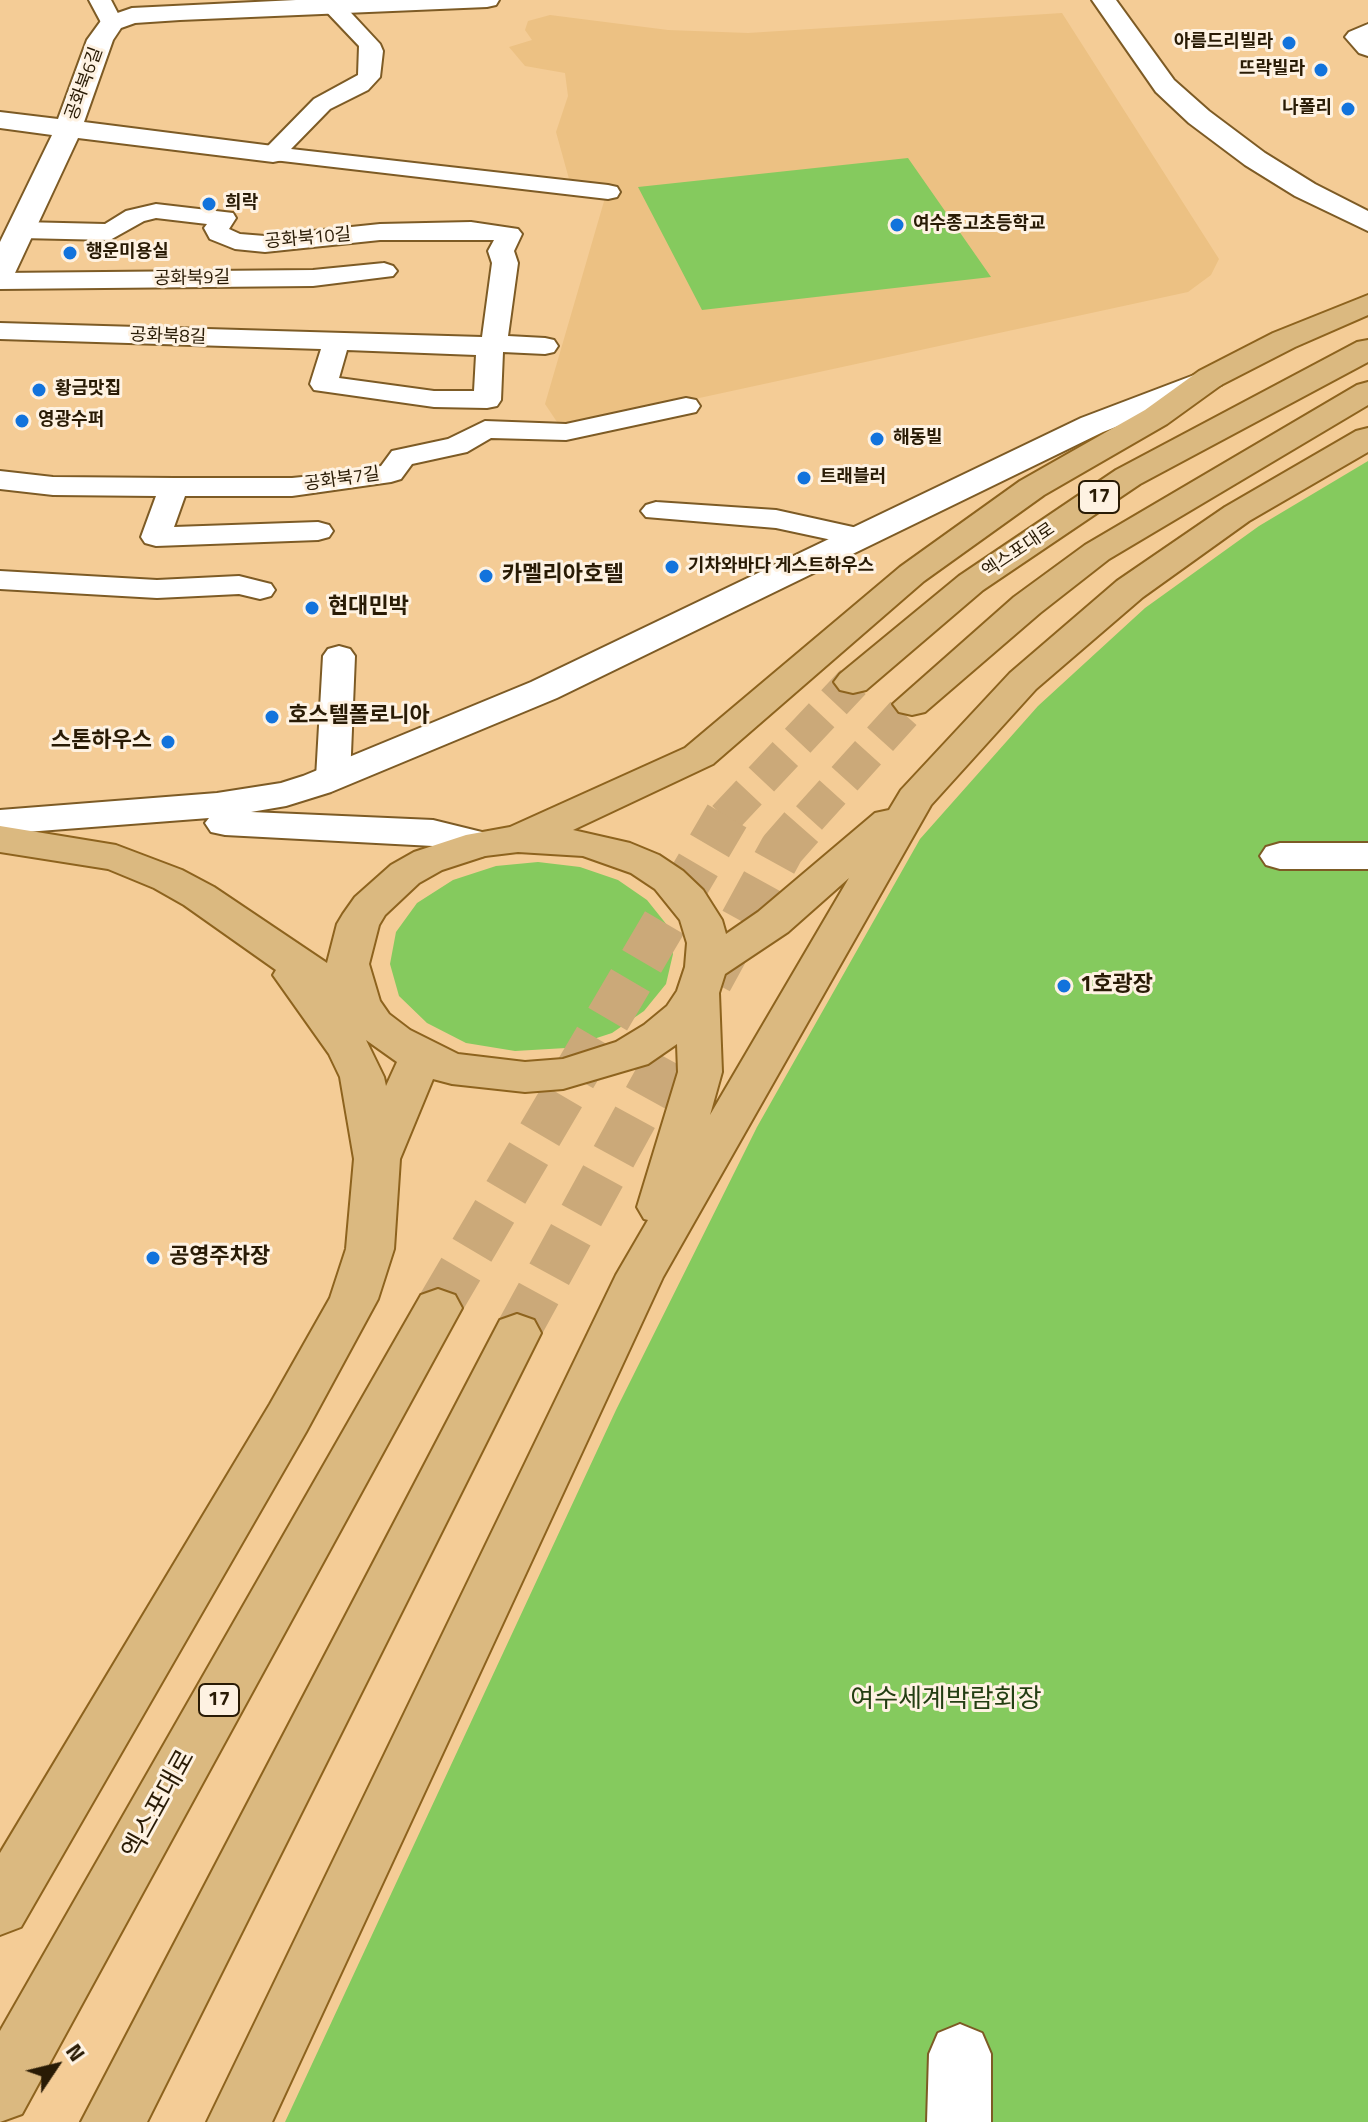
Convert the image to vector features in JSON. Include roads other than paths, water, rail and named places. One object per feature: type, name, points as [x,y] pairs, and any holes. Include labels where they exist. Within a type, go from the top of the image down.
[{"type":"main road","points":[[1368,304],[1284,340],[1210,378],[1156,417],[1044,481],[912,574],[699,756],[499,842],[428,861],[405,874],[370,906],[358,924],[348,964],[351,984],[359,1004],[374,1024],[395,1041],[452,1069],[525,1077],[563,1074],[632,1053],[682,1016],[702,980],[915,799],[1023,681],[1130,589],[1237,514],[1368,438]]},
{"type":"main road","name":"엑스포대로","points":[[853,682],[971,583],[1128,477],[1368,349]]},
{"type":"main road","name":"17","points":[[912,704],[1027,605],[1097,552],[1368,392]]},
{"type":"main road","points":[[239,2122],[640,1275],[915,799]]},
{"type":"main road","points":[[0,839],[93,853],[138,866],[199,896],[359,1004]]},
{"type":"main road","points":[[499,842],[585,843],[645,864],[669,880],[688,899],[701,920],[708,943],[702,980],[700,1072],[640,1275]]},
{"type":"main road","points":[[0,1907],[288,1418],[354,1299],[370,1249],[377,1159],[362,1077],[349,1049],[314,999],[262,941]]},
{"type":"main road","points":[[377,1159],[421,1056]]},
{"type":"main road","name":"엑스포대로","points":[[0,2092],[438,1308]]},
{"type":"main road","points":[[113,2122],[517,1333]]},
{"type":"street","name":"공화북6길","points":[[0,273],[68,130],[100,40],[112,23],[145,14],[487,0]]},
{"type":"street","points":[[1104,0],[1151,69],[1199,117],[1255,159],[1305,190],[1368,222]]},
{"type":"street","points":[[1368,32],[1358,37],[1368,48]]},
{"type":"street","points":[[0,120],[68,130]]},
{"type":"street","name":"공화북6길","points":[[68,130],[273,154]]},
{"type":"street","points":[[0,822],[261,798],[333,778],[544,690],[1092,425],[1210,378]]},
{"type":"street","points":[[69,817],[389,830],[499,842]]},
{"type":"street","points":[[1280,856],[1368,856]]},
{"type":"street","points":[[959,2122],[960,2054]]},
{"type":"lane","points":[[100,0],[112,23]]},
{"type":"lane","points":[[273,154],[322,104],[360,85],[369,77],[372,67],[369,44],[332,6]]},
{"type":"lane","name":"공화북6길","points":[[273,154],[608,192]]},
{"type":"lane","name":"공화북10길","points":[[21,230],[110,232],[135,216],[156,211],[224,218],[216,228],[219,234],[235,241],[265,244],[380,232],[471,230],[509,234],[501,251],[505,263],[495,337],[490,347]]},
{"type":"lane","name":"공화북9길","points":[[0,281],[313,278],[384,271]]},
{"type":"lane","name":"공화북8길","points":[[0,331],[336,343],[545,346]]},
{"type":"lane","points":[[336,343],[324,384],[487,400],[490,347]]},
{"type":"lane","name":"공화북7길","points":[[0,480],[53,486],[174,487],[292,487],[343,482],[391,473],[402,457],[457,446],[485,429],[566,432],[686,406]]},
{"type":"lane","points":[[174,487],[156,537],[318,531]]},
{"type":"lane","points":[[656,511],[776,519],[860,537]]},
{"type":"lane","points":[[0,580],[157,589],[239,585],[260,590]]},
{"type":"lane","points":[[333,778],[339,656]]},
{"type":"tunnel","points":[[725,818],[853,682]]},
{"type":"tunnel","points":[[809,818],[912,704]]},
{"type":"tunnel","points":[[438,1308],[727,816]]},
{"type":"tunnel","points":[[517,1333],[782,849],[811,816]]},
{"type":"place","name":"아름드리빌라","points":[[1289,43]]},
{"type":"place","name":"뜨락빌라","points":[[1321,70]]},
{"type":"place","name":"나폴리","points":[[1348,109]]},
{"type":"place","name":"희락","points":[[209,204]]},
{"type":"place","name":"여수종고초등학교","points":[[897,225]]},
{"type":"place","name":"행운미용실","points":[[70,253]]},
{"type":"place","name":"황금맛집","points":[[39,390]]},
{"type":"place","name":"영광수퍼","points":[[22,421]]},
{"type":"place","name":"해동빌","points":[[877,439]]},
{"type":"place","name":"트래블러","points":[[804,478]]},
{"type":"place","name":"기차와바다 게스트하우스","points":[[672,567]]},
{"type":"place","name":"카멜리아호텔","points":[[486,576]]},
{"type":"place","name":"현대민박","points":[[312,608]]},
{"type":"place","name":"호스텔폴로니아","points":[[272,717]]},
{"type":"place","name":"스톤하우스","points":[[168,742]]},
{"type":"place","name":"1호광장","points":[[1064,986]]},
{"type":"place","name":"공영주차장","points":[[153,1258]]},
{"type":"park label","name":"여수세계박람회장","points":[[946,1701]]}]
